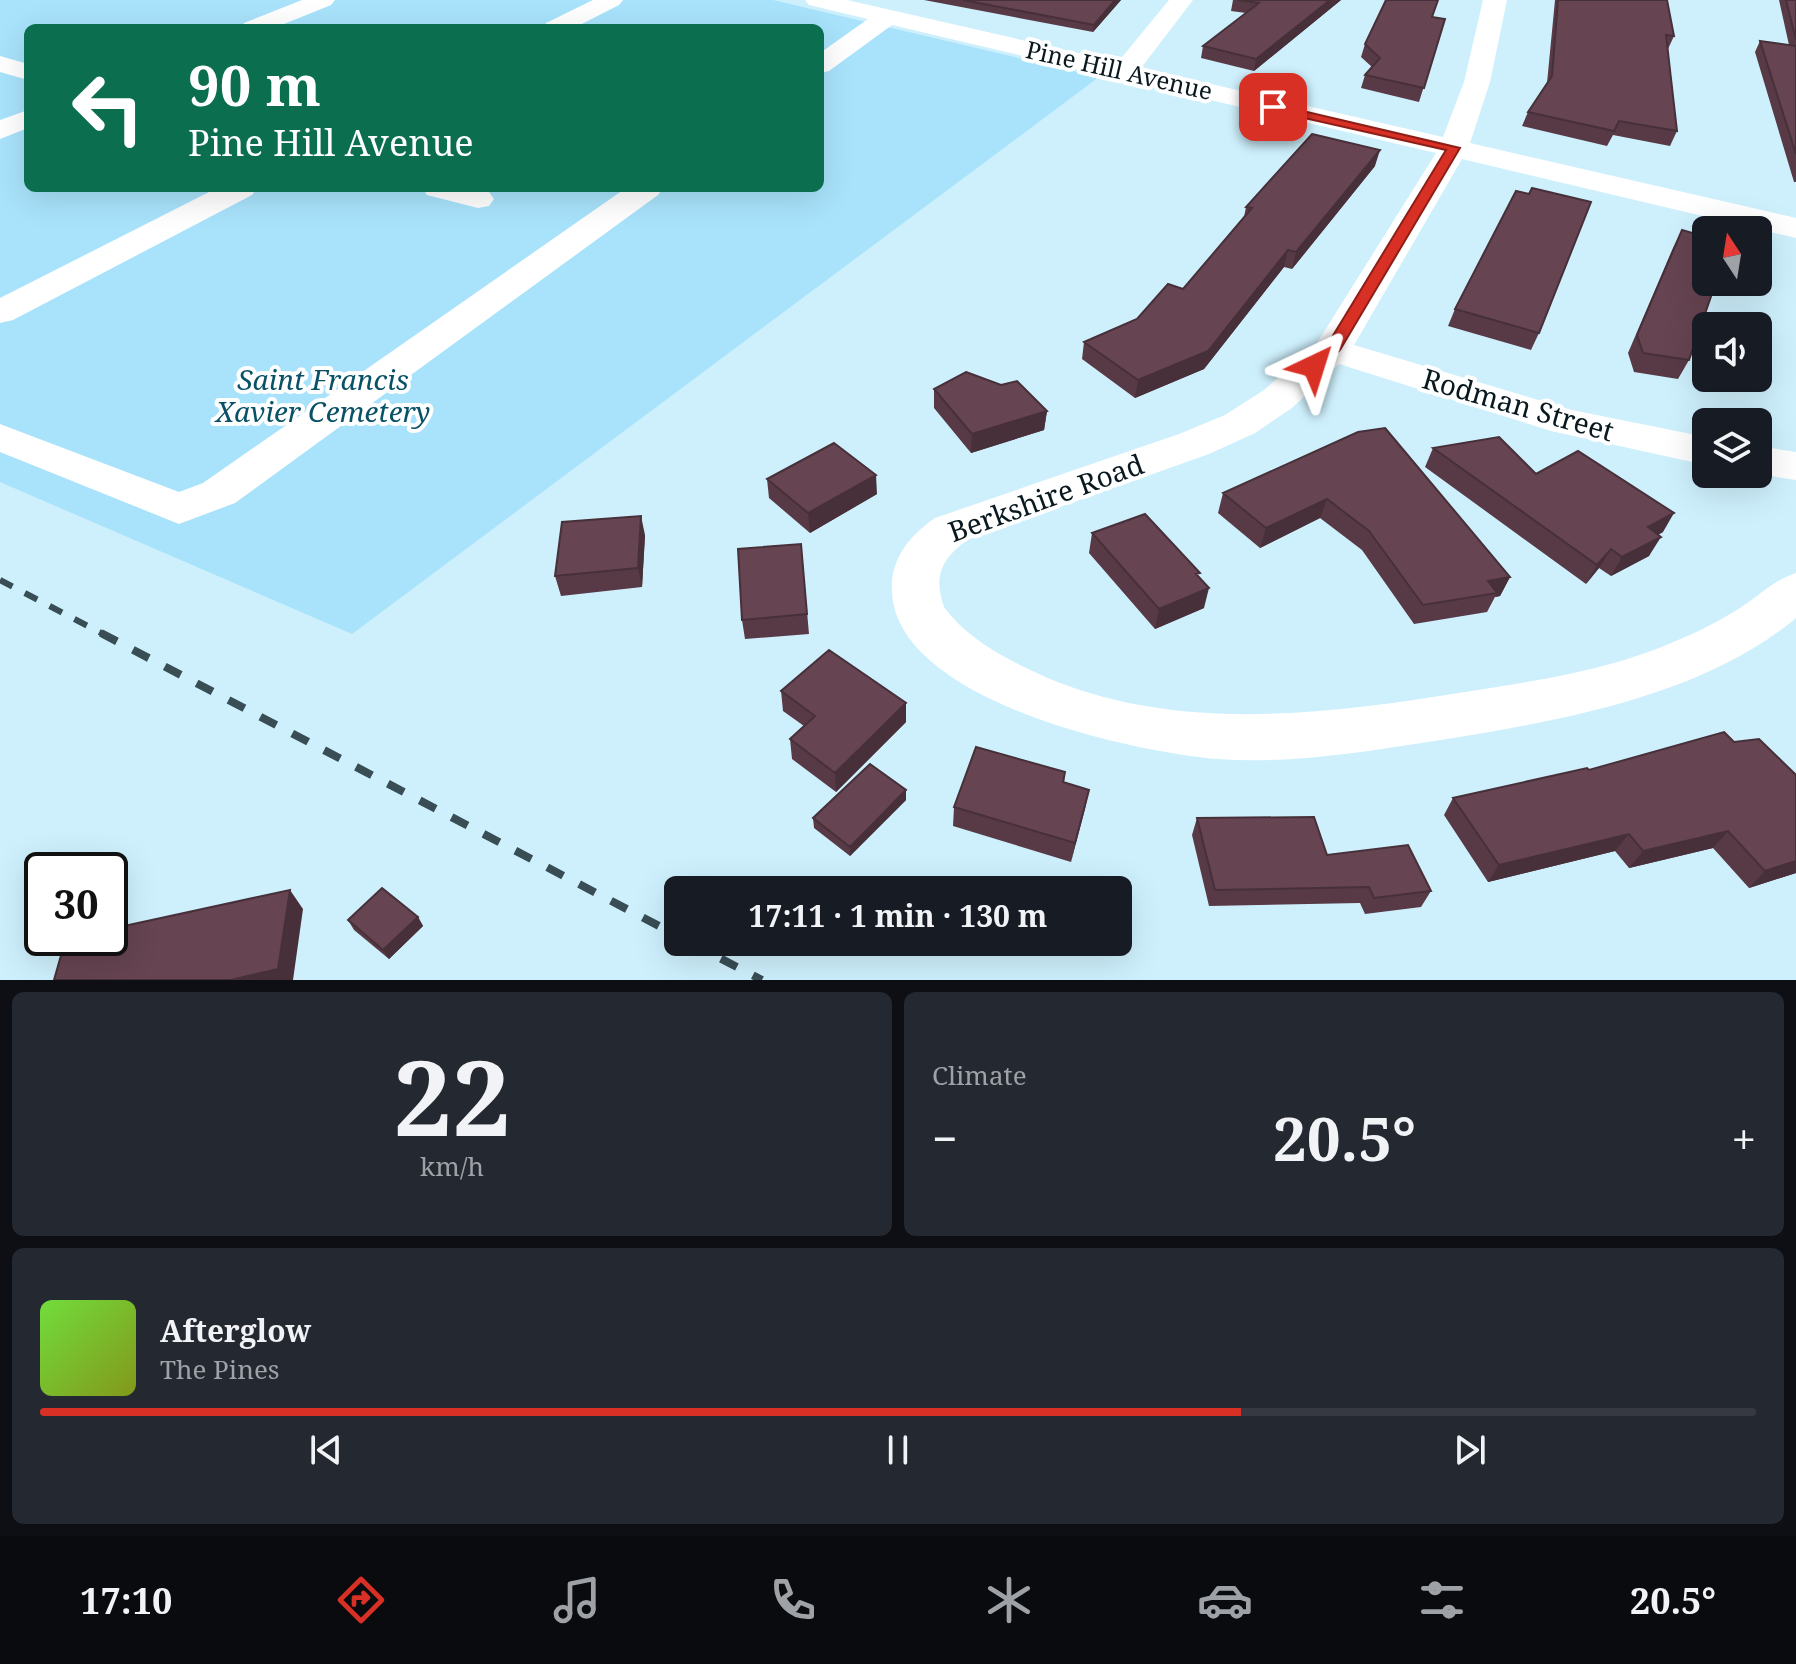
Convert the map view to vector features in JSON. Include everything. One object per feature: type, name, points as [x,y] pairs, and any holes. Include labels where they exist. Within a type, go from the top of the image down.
[{"type":"street","points":[[263,24],[323,0]]},
{"type":"street","points":[[563,24],[611,0]]},
{"type":"street","name":"Pine Hill Avenue","points":[[817,0],[855,4],[887,17],[1796,228]]},
{"type":"street","points":[[1123,73],[1181,0]]},
{"type":"street","name":"Berkshire Road","points":[[1495,0],[1477,82],[1454,148],[1332,350],[1278,399],[1240,424],[1194,444],[951,529],[925,548],[915,574],[917,606],[938,636],[981,671],[1040,700],[1112,720],[1186,735],[1261,738],[1334,734],[1471,714],[1564,695],[1634,676],[1703,649],[1752,625],[1796,591]]},
{"type":"street","points":[[824,62],[887,17]]},
{"type":"street","points":[[0,64],[24,71]]},
{"type":"street","points":[[0,130],[24,120]]},
{"type":"street","points":[[0,312],[233,192]]},
{"type":"street","points":[[453,192],[478,199]]},
{"type":"street","points":[[0,437],[179,509],[219,493],[641,192]]},
{"type":"street","name":"Rodman Street","points":[[1332,350],[1566,422],[1692,448]]},
{"type":"street","points":[[1772,462],[1796,466]]},
{"type":"green space","name":"Saint Francis Xavier Cemetery","points":[[0,0],[773,0],[1099,77],[352,634],[0,482]]},
{"type":"building","points":[[963,0],[1115,0],[1094,25]]},
{"type":"building","points":[[1238,0],[1330,0],[1256,59],[1203,46],[1259,3]]},
{"type":"building","points":[[1386,0],[1438,0],[1432,17],[1445,19],[1424,88],[1365,75],[1380,58],[1365,44]]},
{"type":"building","points":[[1558,0],[1667,0],[1674,36],[1666,35],[1677,131],[1619,121],[1614,131],[1528,112],[1552,76]]},
{"type":"building","points":[[1786,0],[1796,0],[1796,40]]},
{"type":"building","points":[[1760,41],[1796,46],[1796,154]]},
{"type":"building","points":[[1312,134],[1380,150],[1296,252],[1288,250],[1208,351],[1138,380],[1084,342],[1137,319],[1168,284],[1183,289],[1252,208],[1246,207]]},
{"type":"building","points":[[1532,188],[1591,202],[1539,333],[1455,309],[1516,191],[1529,194]]},
{"type":"building","points":[[1682,230],[1692,233],[1692,296],[1711,296],[1706,312],[1692,312],[1692,351],[1689,360],[1643,353],[1637,335]]},
{"type":"building","points":[[966,372],[1001,385],[1017,381],[1047,411],[972,434],[934,389]]},
{"type":"building","points":[[1385,428],[1510,577],[1488,581],[1497,593],[1423,605],[1369,531],[1327,499],[1266,528],[1223,493],[1358,432]]},
{"type":"building","points":[[1499,437],[1536,474],[1578,451],[1674,513],[1648,527],[1661,537],[1622,557],[1611,549],[1597,565],[1433,448]]},
{"type":"building","points":[[834,443],[876,475],[808,513],[767,479]]},
{"type":"building","points":[[1145,514],[1200,573],[1196,574],[1209,588],[1159,609],[1092,533]]},
{"type":"building","points":[[641,516],[638,568],[555,576],[562,522]]},
{"type":"building","points":[[801,544],[807,614],[742,620],[738,549]]},
{"type":"building","points":[[829,650],[906,703],[835,773],[790,739],[815,716],[781,691]]},
{"type":"building","points":[[1724,732],[1734,742],[1759,739],[1796,775],[1796,861],[1765,871],[1728,831],[1643,851],[1629,834],[1499,865],[1453,798],[1589,770]]},
{"type":"building","points":[[976,747],[1065,772],[1063,782],[1089,790],[1075,843],[954,807]]},
{"type":"building","points":[[870,764],[906,790],[850,847],[813,818]]},
{"type":"building","points":[[1314,817],[1327,855],[1408,845],[1431,891],[1374,898],[1369,887],[1215,890],[1197,818]]},
{"type":"building","points":[[382,888],[418,917],[383,950],[348,920]]},
{"type":"building","points":[[290,890],[278,969],[231,980],[54,980],[61,956],[128,956],[128,925]]},
{"type":"railway","points":[[0,580],[105,635]]},
{"type":"railway","points":[[101,633],[664,929]]},
{"type":"railway","points":[[716,956],[762,980]]},
{"type":"route","points":[[1273,107],[1454,148],[1332,350],[1314,366]]}]
